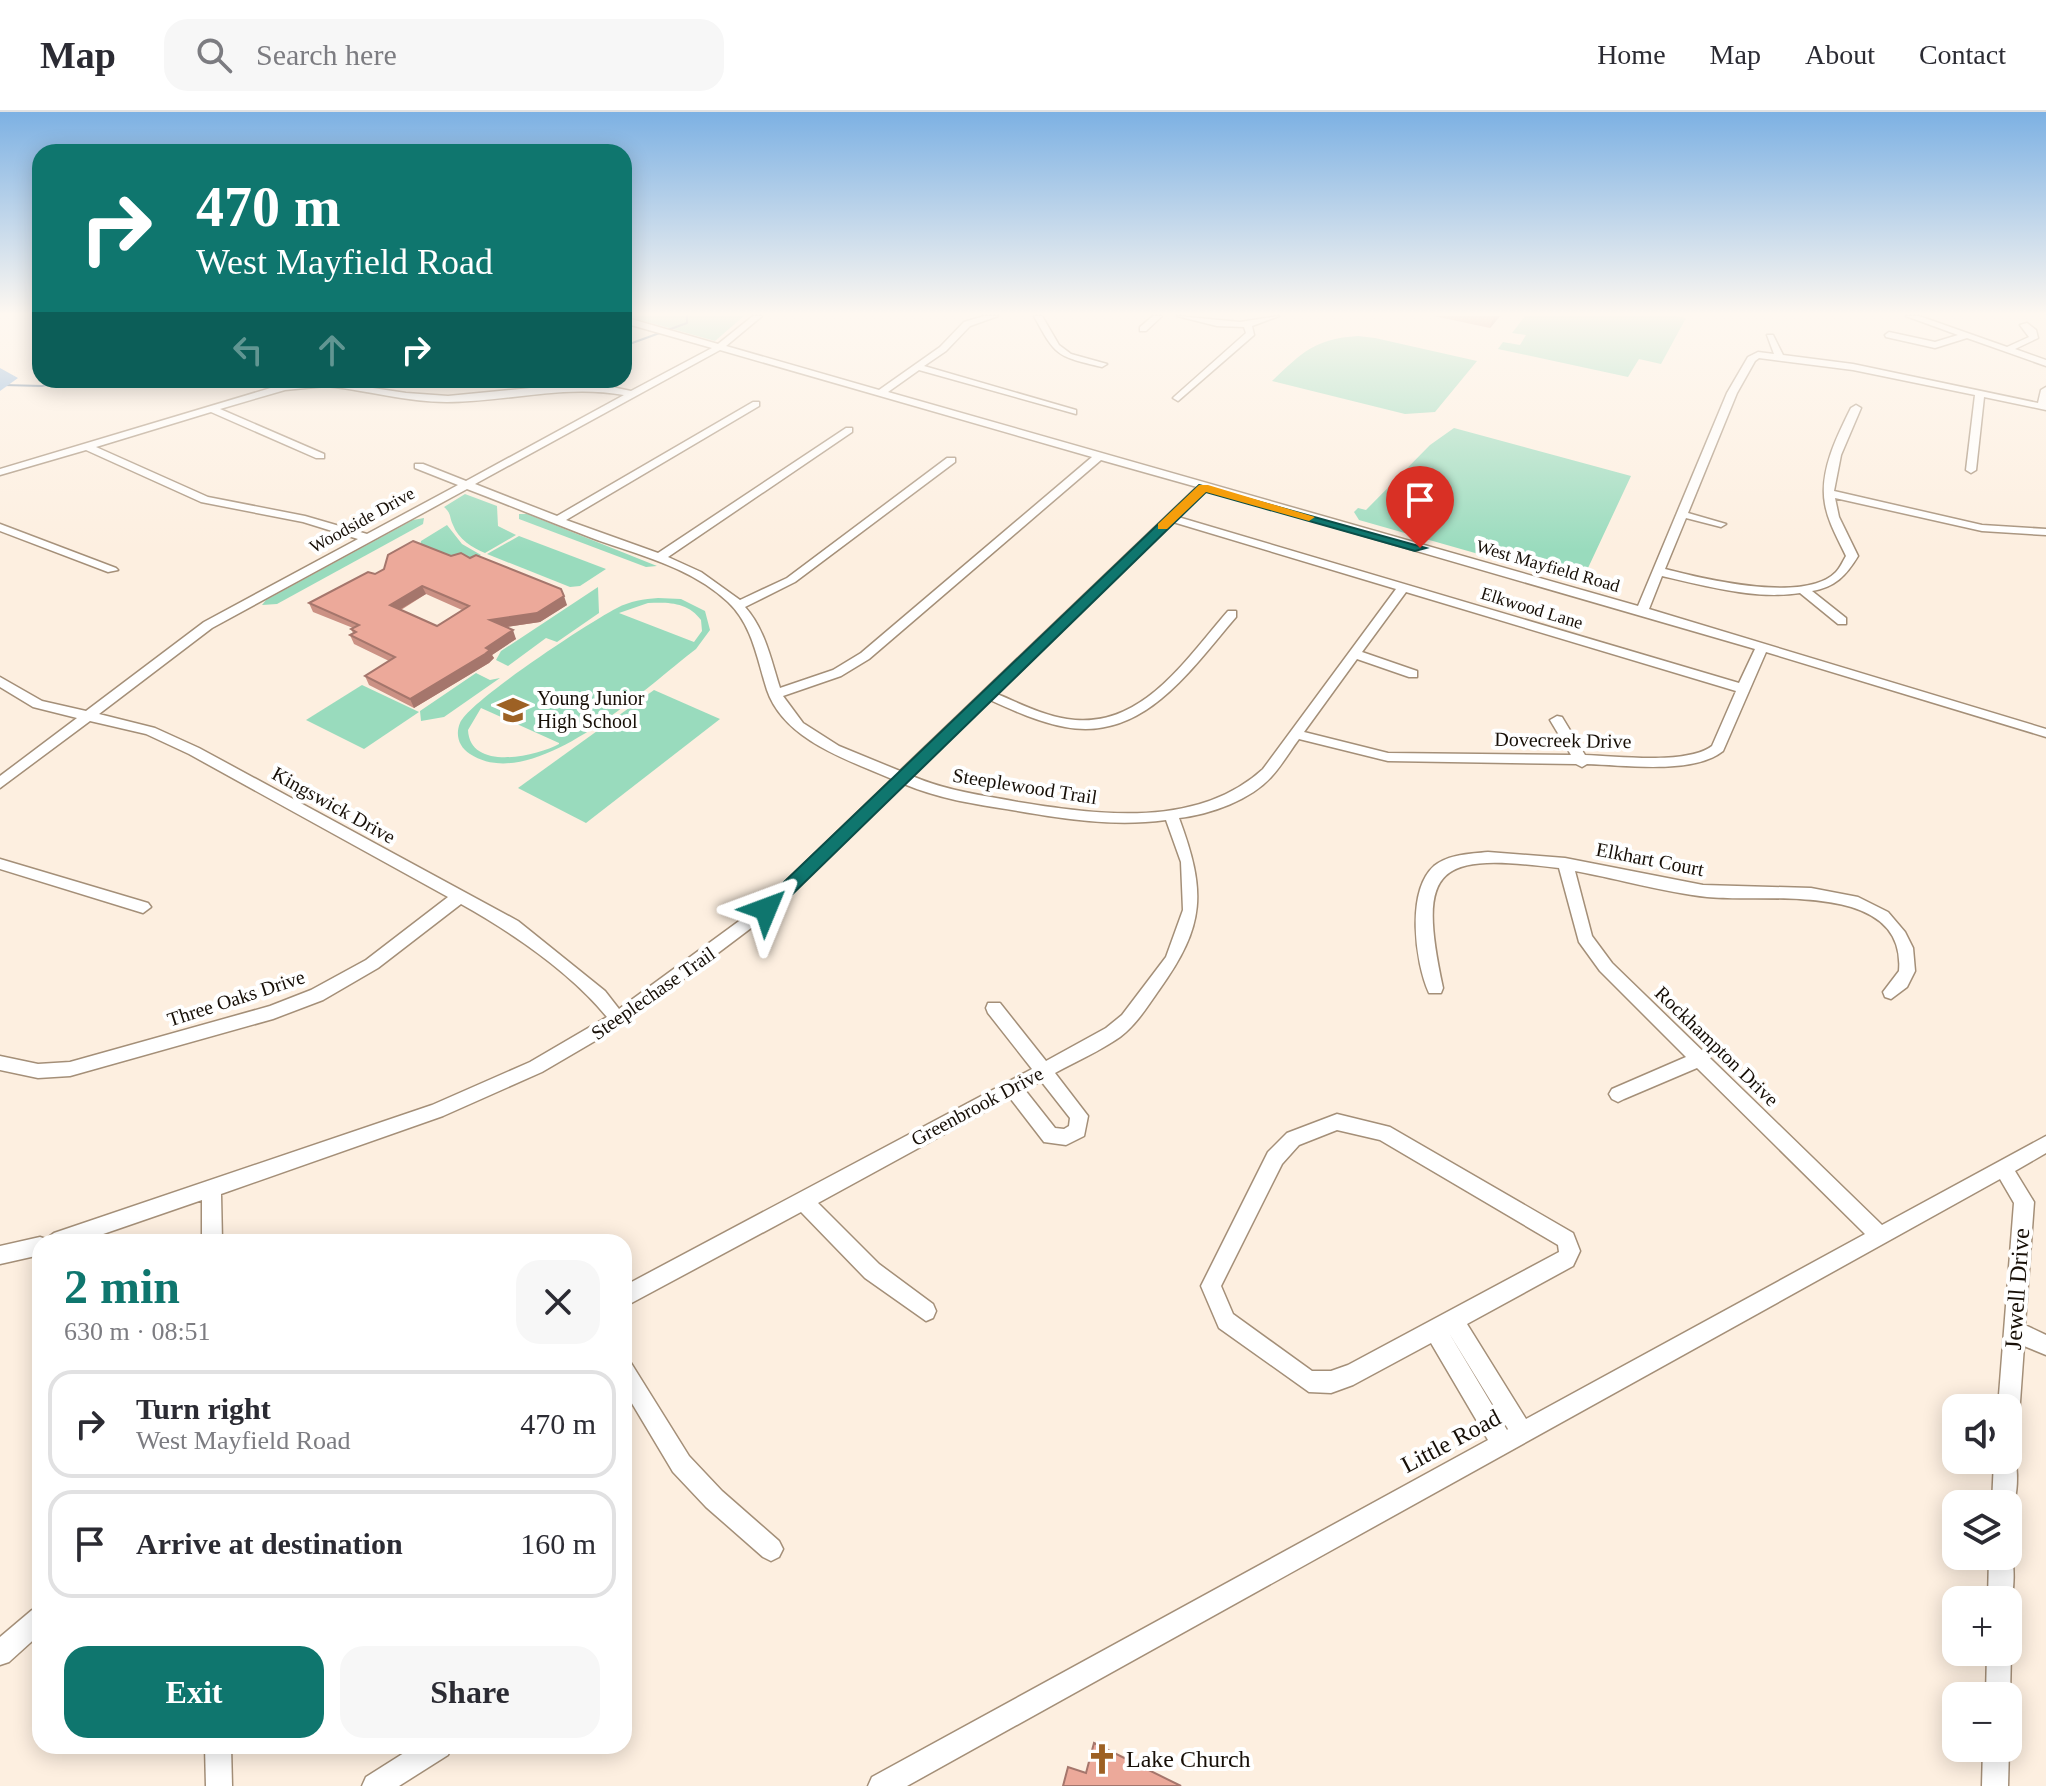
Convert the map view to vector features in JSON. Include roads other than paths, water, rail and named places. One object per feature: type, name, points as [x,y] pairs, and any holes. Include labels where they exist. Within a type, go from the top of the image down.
[{"type":"street","points":[[0,472],[259,394]]},
{"type":"street","points":[[385,394],[424,399],[506,394]]},
{"type":"street","name":"Woodside Drive","points":[[0,783],[208,625],[631,394]]},
{"type":"street","name":"West Mayfield Road","points":[[885,394],[1762,646],[2046,733]]},
{"type":"street","points":[[1011,394],[1073,412]]},
{"type":"street","points":[[1178,398],[1182,394]]},
{"type":"street","points":[[1642,611],[1732,394]]},
{"type":"street","points":[[1971,470],[1980,394]]},
{"type":"street","points":[[1981,394],[2044,407]]},
{"type":"street","points":[[558,520],[756,404]]},
{"type":"street","points":[[210,408],[320,456]]},
{"type":"street","points":[[1657,571],[1743,588],[1802,589],[1832,582],[1849,566],[1852,556],[1834,516],[1828,493],[1840,445],[1856,408]]},
{"type":"street","points":[[659,558],[849,430]]},
{"type":"street","points":[[86,446],[205,500],[305,519],[367,538]]},
{"type":"street","points":[[775,694],[837,673],[865,656],[1098,457]]},
{"type":"street","points":[[739,605],[791,580],[951,460]]},
{"type":"street","name":"Steeplewood Trail","points":[[419,466],[659,558],[710,581],[739,605],[760,642],[775,694],[798,726],[815,739],[901,778],[961,799],[1075,816],[1137,819],[1171,815],[1223,801],[1255,784],[1296,734],[1403,588]]},
{"type":"street","name":"Steeplechase Trail","points":[[78,1234],[437,1111],[536,1067],[618,1019],[766,909],[1203,487]]},
{"type":"street","points":[[1828,493],[1982,528],[2046,532]]},
{"type":"street","points":[[1681,514],[1721,524]]},
{"type":"street","name":"Elkwood Lane","points":[[1171,518],[1744,689]]},
{"type":"street","points":[[0,527],[112,570]]},
{"type":"street","points":[[1802,589],[1842,621]]},
{"type":"street","points":[[988,695],[1068,724],[1115,724],[1151,704],[1232,614]]},
{"type":"street","name":"Dovecreek Drive","points":[[1296,734],[1388,757],[1679,761],[1709,755],[1726,735],[1762,646]]},
{"type":"street","points":[[1355,654],[1413,674]]},
{"type":"street","name":"Kingswick Drive","points":[[0,681],[27,700],[150,731],[194,751],[460,896],[541,946],[599,996],[618,1019]]},
{"type":"street","points":[[1557,720],[1582,762]]},
{"type":"street","name":"Greenbrook Drive","points":[[632,1293],[1013,1088],[1120,1026],[1146,999],[1173,959],[1186,930],[1192,888],[1188,862],[1171,815]]},
{"type":"street","name":"Elkhart Court","points":[[1435,988],[1425,934],[1424,905],[1430,886],[1441,868],[1461,861],[1509,858],[1565,863],[1704,891],[1824,897],[1872,909],[1890,921],[1903,939],[1908,961],[1904,979],[1891,992]]},
{"type":"street","name":"Rockhampton Drive","points":[[1565,863],[1585,938],[1606,967],[1880,1236]]},
{"type":"street","points":[[0,864],[143,907]]},
{"type":"street","name":"Three Oaks Drive","points":[[0,1063],[38,1071],[70,1069],[273,1012],[346,980],[460,896]]},
{"type":"street","points":[[994,1008],[1079,1116],[1078,1130],[1066,1137],[1050,1136],[1013,1088]]},
{"type":"street","points":[[1618,1094],[1699,1059]]},
{"type":"street","points":[[1337,1122],[1384,1133],[1566,1239],[1570,1251],[1566,1259],[1444,1326],[1353,1374],[1331,1382],[1309,1381],[1226,1321],[1211,1286],[1275,1158],[1293,1139],[1337,1122]]},
{"type":"street","name":"Little Road","points":[[881,1786],[1143,1645],[1512,1437],[2046,1144]]},
{"type":"street","name":"Jewell Drive","points":[[2003,1168],[2024,1202],[2010,1394]]},
{"type":"street","points":[[211,1189],[212,1234]]},
{"type":"street","points":[[802,1200],[872,1271],[926,1311]]},
{"type":"street","points":[[0,1255],[32,1248]]},
{"type":"street","points":[[1444,1326],[1512,1437]]},
{"type":"street","points":[[2014,1331],[2046,1345]]},
{"type":"street","points":[[632,1383],[681,1464],[771,1549]]},
{"type":"street","points":[[0,1653],[32,1625]]},
{"type":"street","points":[[218,1754],[219,1786]]},
{"type":"street","points":[[375,1786],[426,1754]]},
{"type":"street","points":[[1995,1786],[1996,1762]]},
{"type":"place","name":"Young Junior High School","points":[[513,710]]},
{"type":"place","name":"Lake Church","points":[[1102,1759]]}]
